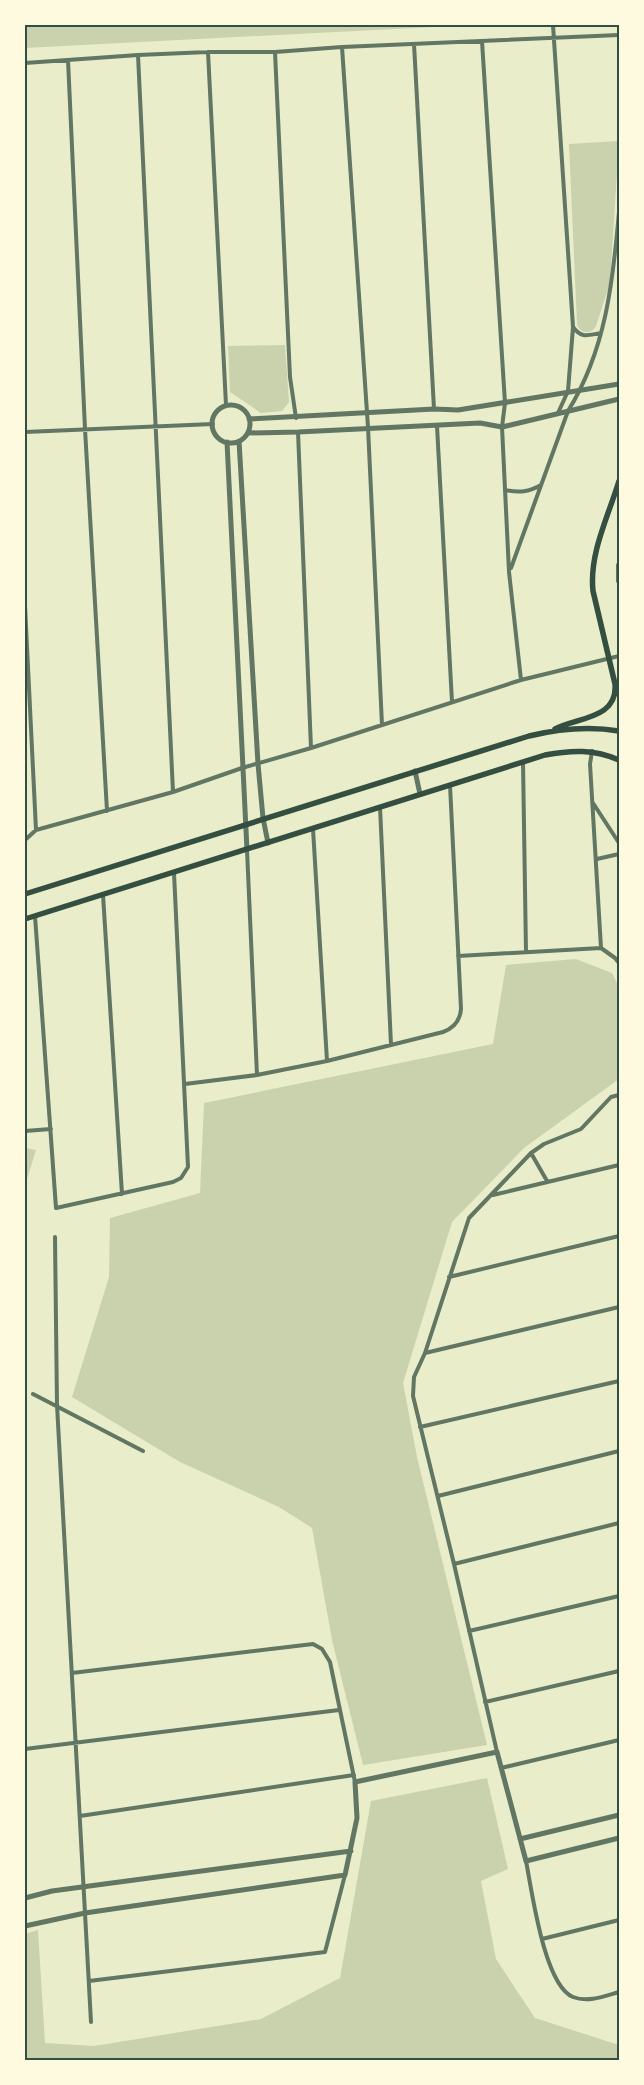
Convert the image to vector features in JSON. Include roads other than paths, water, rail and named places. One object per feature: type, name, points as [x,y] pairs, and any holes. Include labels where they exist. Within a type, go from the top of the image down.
[{"type":"main road","points":[[551,731],[566,723],[596,715],[608,708],[614,697],[615,690],[591,576],[594,558],[619,481]]},
{"type":"main road","points":[[619,565],[619,581]]},
{"type":"main road","points":[[25,894],[529,736],[551,731],[601,728],[619,731]]},
{"type":"main road","points":[[25,919],[523,762],[567,751],[592,751],[619,760]]},
{"type":"street","points":[[553,25],[573,328],[568,391],[558,413]]},
{"type":"street","points":[[25,63],[138,55],[275,52],[619,35]]},
{"type":"street","points":[[482,41],[505,403],[502,427],[509,572],[521,680]]},
{"type":"street","points":[[414,44],[434,409]]},
{"type":"street","points":[[342,48],[368,427],[382,725]]},
{"type":"street","points":[[208,52],[226,406]]},
{"type":"street","points":[[275,52],[290,377],[296,418]]},
{"type":"street","points":[[138,55],[174,792]]},
{"type":"street","points":[[68,60],[85,429],[107,812]]},
{"type":"street","points":[[509,572],[568,411],[581,390],[607,314],[614,277],[619,212]]},
{"type":"street","points":[[573,328],[579,334],[585,336],[601,333]]},
{"type":"street","points":[[250,419],[434,409],[458,410],[619,384]]},
{"type":"street","points":[[248,433],[368,427],[437,426],[480,422],[502,427],[619,399]]},
{"type":"street","points":[[226,406],[238,406],[244,409],[250,419],[248,433],[239,441],[227,442],[217,435],[213,424],[216,412],[226,406]]},
{"type":"street","points":[[25,432],[213,424]]},
{"type":"street","points":[[437,426],[452,702]]},
{"type":"street","points":[[298,432],[311,748]]},
{"type":"street","points":[[239,441],[258,764],[263,818],[268,843]]},
{"type":"street","points":[[227,442],[242,768],[247,823],[246,850],[257,1075]]},
{"type":"street","points":[[505,490],[525,492],[541,485]]},
{"type":"street","points":[[25,606],[36,830]]},
{"type":"street","points":[[25,840],[36,830],[174,792],[242,768],[311,748],[521,680],[609,660],[619,656]]},
{"type":"street","points":[[592,751],[590,764],[601,948]]},
{"type":"street","points":[[523,762],[526,952]]},
{"type":"street","points":[[415,771],[420,794]]},
{"type":"street","points":[[185,1084],[257,1075],[327,1061],[447,1030],[457,1022],[461,1009],[450,785]]},
{"type":"street","points":[[593,803],[619,843]]},
{"type":"street","points":[[380,808],[391,1045]]},
{"type":"street","points":[[313,829],[327,1061]]},
{"type":"street","points":[[596,859],[619,854]]},
{"type":"street","points":[[35,916],[56,1208],[173,1182],[184,1174],[188,1167],[174,873]]},
{"type":"street","points":[[103,895],[122,1194]]},
{"type":"street","points":[[458,956],[601,948],[619,963]]},
{"type":"street","points":[[619,1095],[611,1097],[581,1129],[563,1138],[544,1144],[531,1153],[469,1218],[425,1353],[414,1378],[413,1396],[454,1564],[484,1702],[526,1861],[548,1964],[569,1995],[592,1999],[619,1992]]},
{"type":"street","points":[[25,1132],[50,1129]]},
{"type":"street","points":[[531,1153],[547,1182]]},
{"type":"street","points":[[491,1195],[619,1165]]},
{"type":"street","points":[[450,1276],[619,1236]]},
{"type":"street","points":[[55,1237],[57,1405],[91,2022]]},
{"type":"street","points":[[425,1353],[619,1307]]},
{"type":"street","points":[[420,1427],[619,1382]]},
{"type":"street","points":[[33,1394],[143,1451]]},
{"type":"street","points":[[438,1496],[619,1451]]},
{"type":"street","points":[[454,1564],[619,1523]]},
{"type":"street","points":[[469,1631],[619,1596]]},
{"type":"street","points":[[72,1673],[310,1644],[318,1646],[330,1662],[354,1775],[357,1818],[352,1851],[325,1952],[89,1981]]},
{"type":"street","points":[[484,1702],[619,1671]]},
{"type":"street","points":[[25,1749],[339,1710]]},
{"type":"street","points":[[501,1768],[619,1740]]},
{"type":"street","points":[[355,1782],[497,1752]]},
{"type":"street","points":[[80,1816],[354,1775]]},
{"type":"street","points":[[520,1839],[619,1815]]},
{"type":"street","points":[[526,1861],[619,1838]]},
{"type":"street","points":[[25,1898],[52,1891],[352,1851]]},
{"type":"street","points":[[25,1926],[85,1913],[346,1875]]},
{"type":"street","points":[[542,1939],[619,1920]]}]
